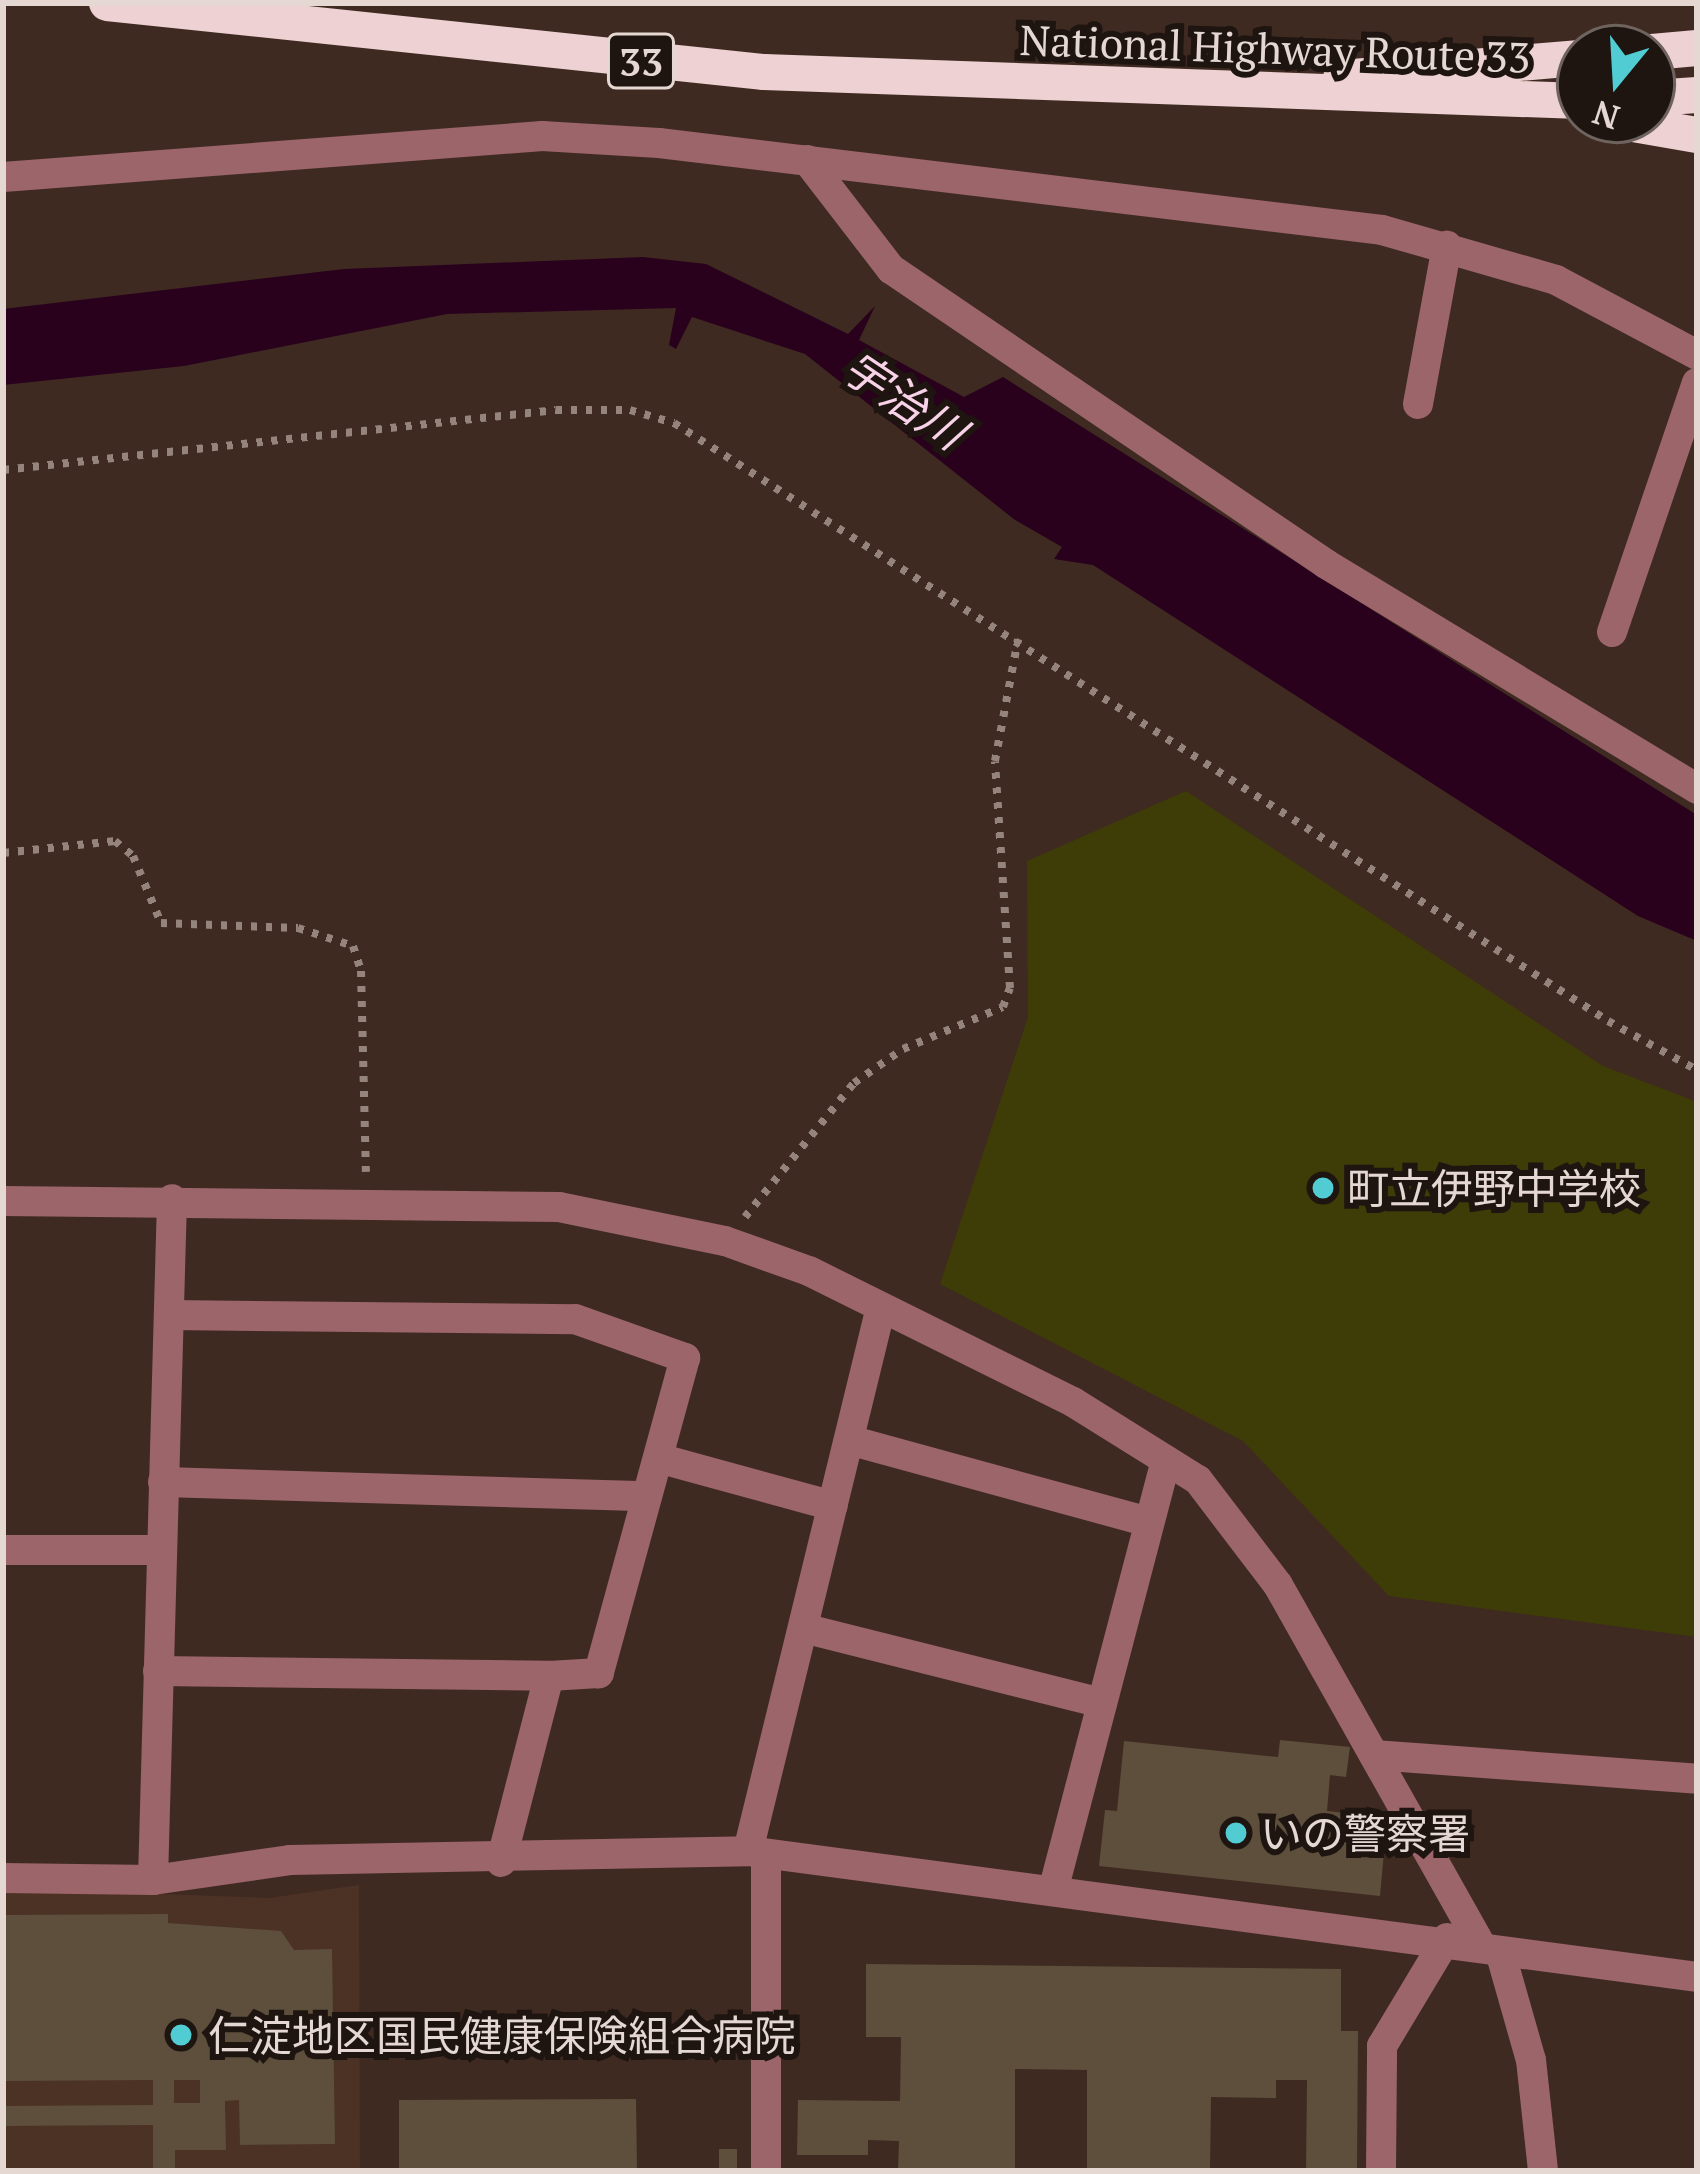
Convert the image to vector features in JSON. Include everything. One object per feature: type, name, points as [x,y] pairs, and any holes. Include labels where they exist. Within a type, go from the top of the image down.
[{"type":"highway","name":"National Highway Route 33","points":[[107,3],[764,72],[1176,92],[1556,102]]},
{"type":"highway","name":"33","points":[[1176,92],[1556,60]]},
{"type":"highway","name":"33","points":[[1527,104],[1556,109]]},
{"type":"street","points":[[3,177],[542,136],[807,160],[1382,230],[1556,280],[1697,355]]},
{"type":"street","points":[[807,160],[891,268],[1326,564],[1697,789]]},
{"type":"street","points":[[1418,404],[1447,246]]},
{"type":"street","points":[[1612,632],[1697,383]]},
{"type":"street","points":[[153,1880],[172,1199]]},
{"type":"street","points":[[3,1201],[172,1199],[559,1208],[725,1241],[881,1307],[1073,1402],[1198,1480],[1278,1585],[1490,1949],[1531,2060],[1544,2171]]},
{"type":"street","points":[[766,2171],[757,1855],[803,1628],[881,1307]]},
{"type":"street","points":[[158,1671],[548,1676],[599,1672],[685,1358],[575,1319],[169,1315]]},
{"type":"street","points":[[849,1440],[1146,1521]]},
{"type":"street","points":[[658,1458],[833,1505]]},
{"type":"street","points":[[1054,1887],[1146,1521],[1166,1460]]},
{"type":"street","points":[[164,1482],[647,1496]]},
{"type":"street","points":[[3,1550],[162,1550]]},
{"type":"street","points":[[803,1628],[1102,1703]]},
{"type":"street","points":[[501,1862],[548,1676]]},
{"type":"street","points":[[1374,1755],[1697,1779]]},
{"type":"street","points":[[3,1878],[153,1880],[290,1859],[501,1862],[757,1855],[1054,1887],[1447,1938],[1490,1949],[1697,1977]]},
{"type":"street","points":[[1381,2171],[1382,2046],[1447,1938]]},
{"type":"path","points":[[3,470],[556,410],[630,410],[674,423],[1018,639],[1608,1022],[1697,1070]]},
{"type":"path","points":[[725,1241],[854,1083],[903,1049],[1003,1007],[1010,988],[995,761],[1018,639]]},
{"type":"path","points":[[3,853],[115,841],[133,856],[161,923],[298,928],[353,946],[361,971],[367,1204]]},
{"type":"shaded area","name":"町立伊野中学校","points":[[1186,791],[1603,1066],[1697,1102],[1697,1637],[1389,1596],[1243,1441],[940,1284],[1028,1017],[1027,861]]},
{"type":"shaded area","name":"仁淀地区国民健康保険組合病院","points":[[359,1885],[360,2171],[3,2171],[3,1888],[269,1898]]},
{"type":"water","name":"宇治川","points":[[643,257],[706,264],[848,334],[875,306],[859,340],[964,397],[1003,377],[1697,815],[1697,941],[1638,916],[1093,565],[1054,559],[1062,547],[1015,520],[805,354],[692,317],[676,349],[669,345],[676,308],[447,314],[184,366],[3,385],[3,309],[344,269]]},
{"type":"building","name":"いの警察署","points":[[1280,1740],[1350,1747],[1346,1777],[1330,1775],[1327,1811],[1371,1816],[1368,1850],[1384,1852],[1380,1896],[1099,1866],[1105,1810],[1117,1811],[1124,1741],[1278,1757]]},
{"type":"building","name":"仁淀地区国民健康保険組合病院","points":[[168,1914],[168,1923],[281,1931],[294,1950],[332,1949],[335,2144],[240,2145],[239,2100],[225,2101],[226,2150],[175,2150],[175,2171],[153,2171],[153,2125],[3,2126],[3,2106],[153,2105],[153,2080],[3,2081],[3,1915]],"holes":[[[174,2080],[200,2080],[200,2103],[174,2103]]]},
{"type":"building","points":[[866,1964],[1341,1969],[1341,2031],[1358,2031],[1357,2171],[1306,2171],[1307,2080],[1276,2080],[1276,2098],[1211,2097],[1210,2171],[1087,2171],[1087,2070],[1015,2069],[1015,2171],[898,2171],[899,2141],[868,2140],[868,2155],[797,2155],[798,2100],[900,2101],[901,2037],[866,2037]]},
{"type":"building","points":[[636,2099],[637,2171],[399,2171],[399,2100]]},
{"type":"building","points":[[719,2149],[737,2149],[737,2171],[719,2171]]},
{"type":"place","name":"町立伊野中学校","points":[[1323,1188]]},
{"type":"place","name":"いの警察署","points":[[1236,1833]]},
{"type":"place","name":"仁淀地区国民健康保険組合病院","points":[[181,2035]]}]
